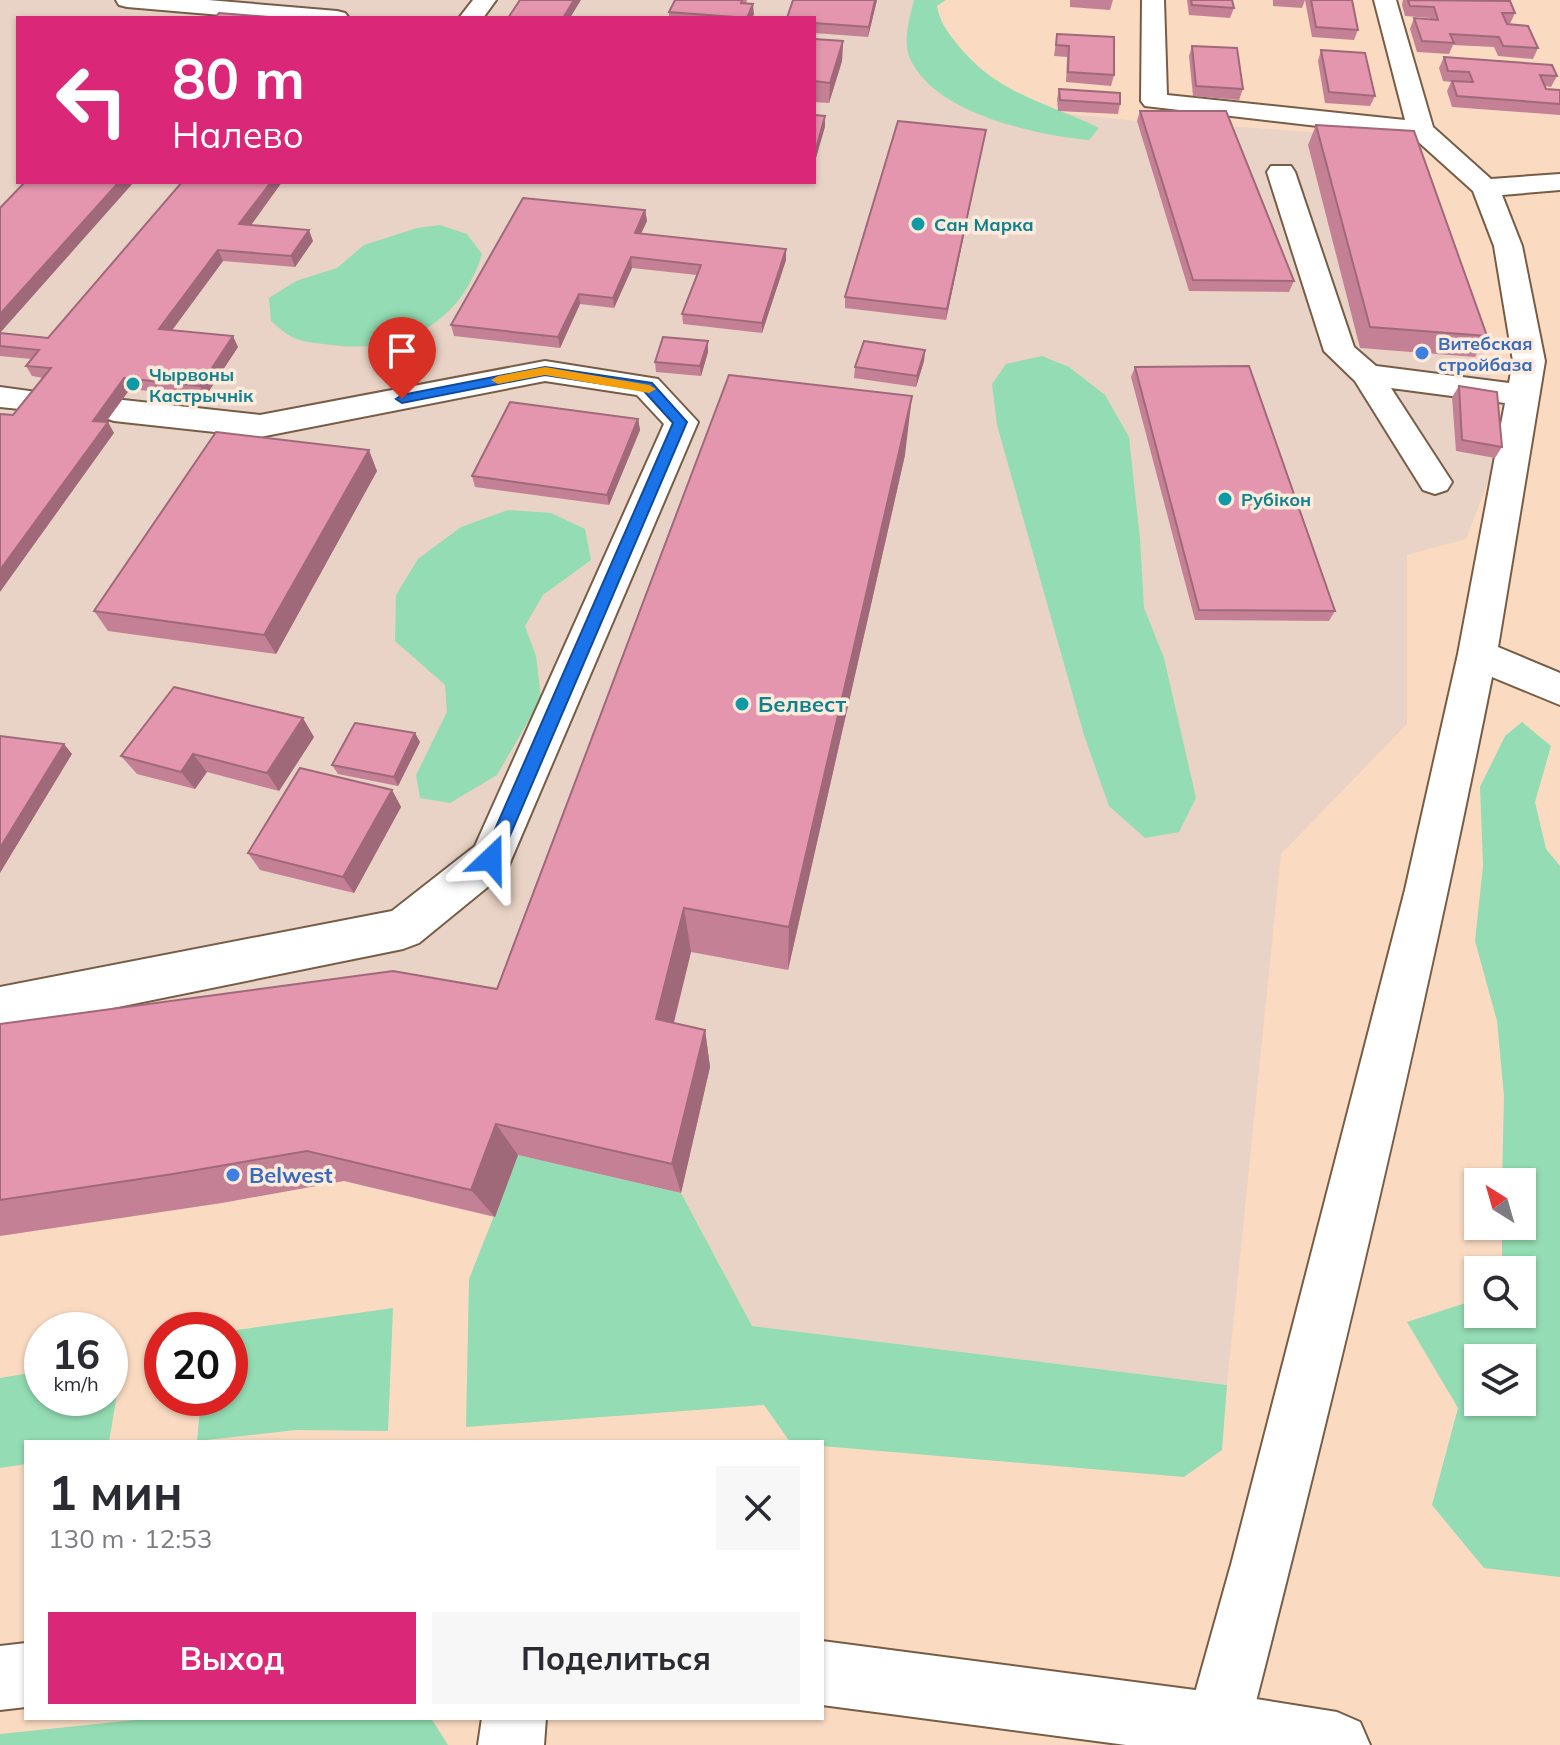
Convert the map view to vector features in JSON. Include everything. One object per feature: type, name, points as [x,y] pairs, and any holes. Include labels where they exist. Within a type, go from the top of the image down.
[{"type":"street","points":[[127,0],[316,16]]},
{"type":"street","points":[[473,16],[485,0]]},
{"type":"street","points":[[1153,0],[1154,101],[1421,130]]},
{"type":"street","points":[[1218,1735],[1427,890],[1477,654],[1529,361],[1508,246],[1485,188],[1421,130],[1385,0]]},
{"type":"street","points":[[1281,172],[1340,351],[1367,375],[1435,482]]},
{"type":"street","points":[[1485,188],[1560,182]]},
{"type":"street","points":[[0,1009],[403,929],[491,859],[681,422],[647,386],[545,371],[260,426],[114,410]]},
{"type":"street","points":[[1367,375],[1490,389],[1523,397]]},
{"type":"street","points":[[0,397],[39,401]]},
{"type":"street","points":[[1477,654],[1560,690]]},
{"type":"street","points":[[824,1673],[1218,1735],[1337,1745]]},
{"type":"street","points":[[0,1678],[24,1675]]},
{"type":"street","points":[[511,1745],[514,1720]]},
{"type":"shaded area","points":[[0,0],[937,0],[926,76],[985,105],[1137,121],[1223,121],[1225,126],[1409,139],[1425,159],[1491,378],[1495,464],[1466,539],[1407,555],[1407,724],[1281,854],[1227,1385],[752,1326],[681,1193],[518,1156],[495,1217],[344,1181],[0,1235]]},
{"type":"green space","points":[[914,0],[946,0],[937,6],[944,26],[972,61],[988,75],[1023,95],[1099,128],[1089,140],[1041,133],[987,118],[939,92],[921,76],[907,50]]},
{"type":"green space","points":[[440,225],[467,234],[482,254],[460,299],[426,329],[405,338],[358,347],[299,340],[271,321],[269,298],[296,281],[337,268],[364,245],[417,228]]},
{"type":"green space","points":[[1042,356],[1069,367],[1105,395],[1129,437],[1144,608],[1164,658],[1196,798],[1179,832],[1145,838],[1109,806],[1084,735],[997,425],[992,384],[1006,364]]},
{"type":"green space","points":[[508,510],[551,513],[585,529],[591,560],[543,595],[525,626],[536,656],[541,699],[497,775],[450,803],[420,798],[416,775],[447,712],[445,685],[395,641],[396,595],[418,559],[461,527]]},
{"type":"green space","points":[[1522,722],[1551,746],[1535,802],[1546,849],[1560,866],[1560,1577],[1484,1568],[1432,1505],[1458,1408],[1407,1322],[1464,1304],[1464,1328],[1536,1328],[1536,1256],[1502,1256],[1502,1240],[1536,1240],[1536,1168],[1502,1168],[1504,1096],[1497,1021],[1475,941],[1483,866],[1480,787],[1505,736]]},
{"type":"green space","points":[[518,1155],[681,1193],[752,1326],[1227,1385],[1222,1450],[1184,1477],[824,1446],[824,1440],[789,1440],[764,1405],[466,1427],[469,1279]]},
{"type":"green space","points":[[393,1308],[388,1431],[296,1430],[197,1440],[199,1416],[248,1416],[248,1328]]},
{"type":"green space","points":[[24,1374],[24,1416],[113,1416],[109,1440],[24,1440],[24,1464],[0,1468],[0,1378]]},
{"type":"green space","points":[[135,1720],[432,1720],[448,1745],[0,1745],[0,1734]]},
{"type":"building","points":[[520,0],[574,0],[564,16],[509,16]]},
{"type":"building","points":[[675,0],[742,0],[741,3],[753,4],[748,16],[669,12]]},
{"type":"building","points":[[793,0],[875,0],[869,27],[816,23],[816,16],[788,16]]},
{"type":"building","points":[[1191,0],[1232,0],[1234,8],[1192,5]]},
{"type":"building","points":[[1311,0],[1352,0],[1358,30],[1316,27]]},
{"type":"building","points":[[1408,0],[1510,1],[1515,13],[1502,13],[1507,24],[1528,26],[1538,48],[1503,46],[1499,37],[1450,34],[1454,43],[1422,41],[1414,18],[1438,20],[1434,7],[1410,6]]},
{"type":"building","points":[[219,13],[256,16],[217,16]]},
{"type":"building","points":[[1057,34],[1114,37],[1114,75],[1068,72],[1069,46],[1056,45]]},
{"type":"building","points":[[816,39],[843,41],[830,83],[816,81]]},
{"type":"building","points":[[1192,46],[1237,48],[1243,89],[1196,86]]},
{"type":"building","points":[[1321,50],[1365,53],[1375,96],[1329,92]]},
{"type":"building","points":[[1444,57],[1552,65],[1557,76],[1540,75],[1546,89],[1560,90],[1560,104],[1457,96],[1452,81],[1473,82],[1469,72],[1448,71]]},
{"type":"building","points":[[1059,89],[1120,93],[1120,104],[1060,100]]},
{"type":"building","points":[[1140,111],[1226,111],[1294,281],[1193,280]]},
{"type":"building","points":[[816,115],[825,116],[816,149]]},
{"type":"building","name":"Сан Марка","points":[[898,121],[986,130],[947,309],[845,297]]},
{"type":"building","points":[[1316,125],[1414,131],[1487,336],[1370,327]]},
{"type":"building","points":[[23,184],[117,184],[0,314],[0,208]]},
{"type":"building","name":"Чырвоны Кастрычнік","points":[[180,184],[269,184],[239,224],[309,230],[291,256],[218,250],[159,329],[233,336],[200,386],[124,378],[93,421],[108,422],[0,570],[0,414],[13,415],[51,368],[26,366],[39,350],[0,346],[0,333],[48,338]]},
{"type":"building","points":[[523,198],[645,210],[635,233],[786,249],[762,323],[682,314],[701,265],[631,257],[613,298],[579,294],[558,337],[451,325]]},
{"type":"building","points":[[663,337],[708,341],[700,366],[655,362]]},
{"type":"building","points":[[864,341],[925,350],[917,376],[855,367]]},
{"type":"building","name":"Рубікон","points":[[1249,366],[1335,611],[1199,610],[1135,367]]},
{"type":"building","name":"Белвест","points":[[729,375],[912,396],[789,927],[684,908],[656,1019],[705,1030],[672,1164],[496,1124],[471,1190],[307,1151],[0,1200],[0,1024],[393,971],[497,989]]},
{"type":"building","points":[[1459,386],[1497,392],[1502,447],[1462,440]]},
{"type":"building","points":[[510,402],[638,419],[607,495],[472,476]]},
{"type":"building","points":[[216,432],[369,450],[264,635],[94,611]]},
{"type":"building","points":[[174,687],[303,718],[267,773],[193,754],[181,772],[121,756]]},
{"type":"building","points":[[355,723],[415,733],[394,777],[332,765]]},
{"type":"building","points":[[0,736],[64,744],[0,848]]},
{"type":"building","points":[[300,768],[392,790],[343,877],[248,853]]},
{"type":"slow traffic","points":[[498,380],[545,371],[647,386],[649,389]]},
{"type":"place","name":"Сан Марка","points":[[918,224]]},
{"type":"place","name":"Витебская стройбаза","points":[[1422,353]]},
{"type":"place","name":"Чырвоны Кастрычнік","points":[[133,384]]},
{"type":"place","name":"Рубікон","points":[[1225,499]]},
{"type":"place","name":"Белвест","points":[[742,704]]},
{"type":"place","name":"Belwest","points":[[233,1175]]},
{"type":"route","points":[[402,399],[545,371],[647,386],[681,422],[491,859]]}]
